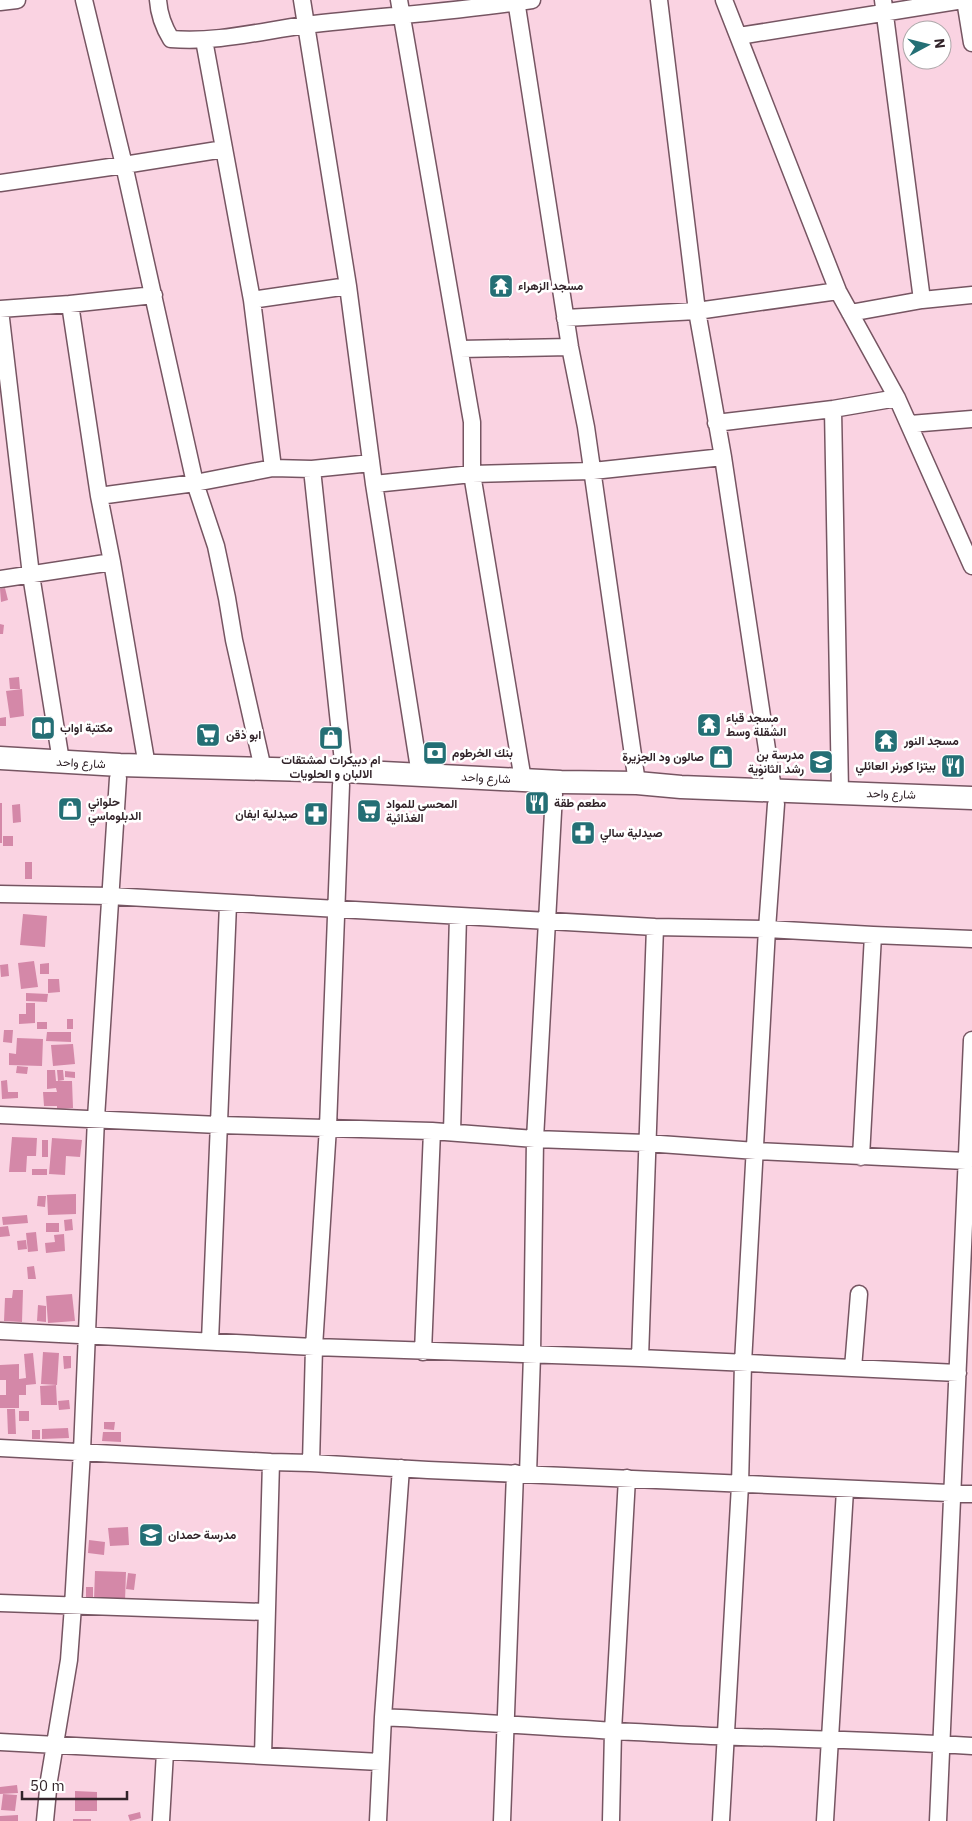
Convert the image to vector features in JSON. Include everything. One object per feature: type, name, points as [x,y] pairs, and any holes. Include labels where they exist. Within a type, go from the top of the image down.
[{"type":"street","points":[[0,2],[17,0]]},
{"type":"street","points":[[84,0],[154,294],[195,483],[216,546],[234,640],[264,769]]},
{"type":"street","points":[[158,0],[162,25],[170,38],[204,40],[306,25],[400,8],[521,1],[565,318],[593,471],[637,783]]},
{"type":"street","points":[[302,0],[348,286],[370,463],[420,775]]},
{"type":"street","points":[[659,0],[697,311],[723,457],[775,796],[743,1363],[740,1485],[724,1736],[721,1821]]},
{"type":"street","points":[[724,0],[838,291],[910,424],[972,566]]},
{"type":"street","points":[[739,36],[884,6],[964,0],[972,43]]},
{"type":"street","points":[[884,6],[922,300]]},
{"type":"street","points":[[400,8],[472,422],[472,474],[523,780]]},
{"type":"street","points":[[204,40],[252,300],[273,468]]},
{"type":"street","points":[[0,183],[224,148]]},
{"type":"street","points":[[252,300],[348,286]]},
{"type":"street","points":[[565,318],[697,311],[838,291]]},
{"type":"street","points":[[61,761],[31,575],[0,309],[70,304],[154,294]]},
{"type":"street","points":[[850,313],[922,300],[972,295]]},
{"type":"street","points":[[70,304],[99,496],[147,766]]},
{"type":"street","points":[[460,349],[570,347]]},
{"type":"street","points":[[716,423],[833,409],[897,398]]},
{"type":"street","points":[[833,409],[840,792]]},
{"type":"street","points":[[910,424],[972,419]]},
{"type":"street","points":[[374,484],[472,474],[593,471],[723,457]]},
{"type":"street","points":[[99,496],[195,483],[273,468],[312,469],[370,463]]},
{"type":"street","points":[[311,1463],[314,1348],[328,1127],[343,778],[312,469]]},
{"type":"street","points":[[0,579],[112,562]]},
{"type":"street","name":"شارع واحد","points":[[0,758],[147,766],[220,775],[264,769],[343,778],[554,794],[775,796],[972,813]]},
{"type":"street","name":"شارع واحد","points":[[0,772],[118,778],[220,775],[343,778],[420,775],[637,783],[681,794]]},
{"type":"street","points":[[45,1821],[49,1780],[69,1660],[73,1606],[82,1451],[96,1118],[118,778]]},
{"type":"street","name":"شارع واحد","points":[[775,796],[840,792],[972,798]]},
{"type":"street","points":[[502,1821],[506,1723],[522,1473],[532,1355],[535,1138],[554,794]]},
{"type":"street","points":[[0,894],[110,896],[655,927],[767,929],[873,936],[972,939]]},
{"type":"street","points":[[210,1341],[228,904]]},
{"type":"street","points":[[452,1132],[458,916]]},
{"type":"street","points":[[640,1358],[655,927]]},
{"type":"street","points":[[861,1157],[873,936]]},
{"type":"street","points":[[938,1821],[958,1373],[967,1268],[966,1161],[972,1040]]},
{"type":"street","points":[[0,1115],[432,1131],[861,1157],[966,1161]]},
{"type":"street","points":[[423,1352],[432,1131]]},
{"type":"street","points":[[853,1368],[859,1294]]},
{"type":"street","points":[[0,1331],[314,1348],[640,1358],[958,1373]]},
{"type":"street","points":[[0,1448],[845,1490],[972,1494]]},
{"type":"street","points":[[263,1756],[271,1462]]},
{"type":"street","points":[[378,1821],[382,1717],[400,1468]]},
{"type":"street","points":[[611,1821],[613,1731],[627,1478]]},
{"type":"street","points":[[825,1821],[845,1490]]},
{"type":"street","points":[[0,1603],[266,1612]]},
{"type":"street","points":[[382,1717],[506,1723],[613,1731],[830,1738],[972,1746]]},
{"type":"street","points":[[0,1742],[380,1762]]},
{"type":"street","points":[[161,1821],[165,1752]]},
{"type":"building","points":[[5,588],[8,600],[1,602],[0,589]]},
{"type":"building","points":[[0,624],[4,625],[3,634],[0,634]]},
{"type":"building","points":[[19,677],[20,689],[10,689],[9,678]]},
{"type":"building","points":[[22,689],[24,716],[10,718],[6,691]]},
{"type":"building","points":[[6,717],[6,726],[0,726],[0,718]]},
{"type":"building","points":[[0,803],[2,803],[2,843],[0,843]]},
{"type":"building","points":[[20,804],[21,822],[13,823],[12,805]]},
{"type":"building","points":[[3,836],[13,836],[13,846],[3,846]]},
{"type":"building","points":[[25,862],[32,862],[32,879],[25,879]]},
{"type":"building","points":[[23,914],[47,916],[45,947],[20,945]]},
{"type":"building","points":[[34,961],[38,987],[21,989],[18,963]]},
{"type":"building","points":[[49,963],[49,974],[40,974],[40,964]]},
{"type":"building","points":[[8,964],[9,976],[1,977],[0,965]]},
{"type":"building","points":[[48,979],[59,979],[60,992],[48,993]]},
{"type":"building","points":[[26,993],[48,994],[47,1002],[26,1001]]},
{"type":"building","points":[[26,1003],[35,1003],[35,1023],[19,1024],[19,1014],[26,1014]]},
{"type":"building","points":[[67,1019],[73,1019],[73,1029],[67,1029]]},
{"type":"building","points":[[37,1022],[47,1022],[47,1029],[37,1029]]},
{"type":"building","points":[[4,1030],[13,1030],[12,1043],[3,1042]]},
{"type":"building","points":[[47,1032],[71,1032],[71,1042],[46,1041]]},
{"type":"building","points":[[17,1038],[43,1039],[42,1066],[9,1065],[9,1053],[16,1054]]},
{"type":"building","points":[[73,1044],[75,1064],[53,1066],[51,1045]]},
{"type":"building","points":[[17,1066],[28,1067],[27,1074],[16,1073]]},
{"type":"building","points":[[47,1070],[55,1070],[56,1081],[72,1081],[73,1108],[57,1109],[57,1106],[44,1106],[43,1092],[57,1092],[56,1088],[47,1089]]},
{"type":"building","points":[[57,1070],[63,1070],[64,1080],[58,1081]]},
{"type":"building","points":[[65,1071],[75,1072],[75,1078],[65,1077]]},
{"type":"building","points":[[7,1080],[8,1092],[18,1092],[18,1098],[2,1099],[1,1081]]},
{"type":"building","points":[[12,1137],[37,1138],[36,1156],[27,1156],[26,1172],[9,1172]]},
{"type":"building","points":[[52,1138],[82,1140],[80,1157],[66,1156],[65,1175],[49,1174]]},
{"type":"building","points":[[42,1140],[48,1140],[48,1157],[42,1157]]},
{"type":"building","points":[[32,1169],[47,1169],[47,1175],[32,1175]]},
{"type":"building","points":[[76,1194],[76,1214],[48,1215],[47,1195]]},
{"type":"building","points":[[38,1196],[46,1196],[45,1207],[37,1206]]},
{"type":"building","points":[[27,1215],[28,1223],[3,1225],[2,1217]]},
{"type":"building","points":[[72,1219],[73,1230],[65,1231],[64,1220]]},
{"type":"building","points":[[46,1223],[59,1223],[59,1232],[46,1232]]},
{"type":"building","points":[[8,1226],[10,1236],[0,1237],[0,1227]]},
{"type":"building","points":[[36,1232],[38,1251],[28,1252],[26,1233]]},
{"type":"building","points":[[64,1234],[65,1251],[46,1253],[45,1243],[55,1242],[54,1235]]},
{"type":"building","points":[[26,1240],[27,1249],[18,1250],[17,1241]]},
{"type":"building","points":[[34,1266],[36,1279],[28,1279],[27,1267]]},
{"type":"building","points":[[13,1290],[23,1290],[22,1322],[4,1321],[5,1298],[12,1298]]},
{"type":"building","points":[[72,1294],[75,1321],[48,1323],[46,1296]]},
{"type":"building","points":[[38,1305],[46,1306],[46,1322],[37,1321]]},
{"type":"building","points":[[43,1352],[59,1353],[57,1385],[41,1384]]},
{"type":"building","points":[[33,1353],[36,1384],[26,1385],[26,1395],[19,1395],[19,1408],[0,1408],[0,1395],[6,1395],[6,1380],[0,1380],[0,1365],[19,1364],[19,1379],[26,1378],[24,1354]]},
{"type":"building","points":[[63,1356],[71,1356],[71,1368],[64,1369]]},
{"type":"building","points":[[56,1385],[57,1405],[41,1405],[40,1386]]},
{"type":"building","points":[[69,1400],[70,1409],[59,1410],[58,1401]]},
{"type":"building","points":[[7,1409],[15,1409],[16,1434],[8,1434]]},
{"type":"building","points":[[19,1411],[29,1411],[29,1421],[19,1421]]},
{"type":"building","points":[[104,1422],[115,1422],[114,1430],[104,1429]]},
{"type":"building","points":[[68,1428],[69,1438],[42,1439],[42,1429]]},
{"type":"building","points":[[32,1430],[40,1430],[40,1439],[32,1439]]},
{"type":"building","points":[[103,1432],[121,1432],[121,1442],[102,1441]]},
{"type":"building","points":[[128,1527],[129,1545],[110,1546],[108,1528]]},
{"type":"building","points":[[89,1540],[105,1542],[104,1555],[88,1553]]},
{"type":"building","points":[[95,1571],[126,1572],[125,1601],[94,1600]]},
{"type":"building","points":[[128,1573],[136,1574],[134,1590],[126,1589]]},
{"type":"building","points":[[86,1587],[93,1587],[93,1599],[86,1599]]},
{"type":"building","points":[[17,1785],[18,1793],[0,1794],[0,1787]]},
{"type":"building","points":[[75,1791],[97,1792],[97,1811],[75,1811]]},
{"type":"building","points":[[3,1794],[17,1795],[15,1811],[1,1810]]},
{"type":"building","points":[[140,1812],[141,1818],[130,1821],[128,1815]]},
{"type":"building","points":[[18,1815],[18,1821],[0,1821],[0,1816]]},
{"type":"building","points":[[73,1819],[91,1819],[91,1821],[73,1821]]},
{"type":"place","name":"مسجد الزهراء","points":[[501,286]]},
{"type":"place","name":"مسجد قباء الشقلة وسط","points":[[709,725]]},
{"type":"place","name":"مكتبة اواب","points":[[43,728]]},
{"type":"place","name":"ابو ذقن","points":[[208,735]]},
{"type":"place","name":"ام دبيكرات لمشتقات الالبان و الحلويات","points":[[331,738]]},
{"type":"place","name":"مسجد النور","points":[[886,741]]},
{"type":"place","name":"بنك الخرطوم","points":[[435,753]]},
{"type":"place","name":"صالون ود الجزيرة","points":[[721,757]]},
{"type":"place","name":"مدرسة بن رشد الثانوية","points":[[821,762]]},
{"type":"place","name":"بيتزا كورنر العائلي","points":[[953,766]]},
{"type":"place","name":"مطعم طقة","points":[[537,803]]},
{"type":"place","name":"حلواني الدبلوماسي","points":[[70,809]]},
{"type":"place","name":"المحسي للمواد الغذائية","points":[[369,811]]},
{"type":"place","name":"صيدلية ايفان","points":[[316,814]]},
{"type":"place","name":"صيدلية سالي","points":[[583,833]]},
{"type":"place","name":"مدرسة حمدان","points":[[151,1535]]}]
